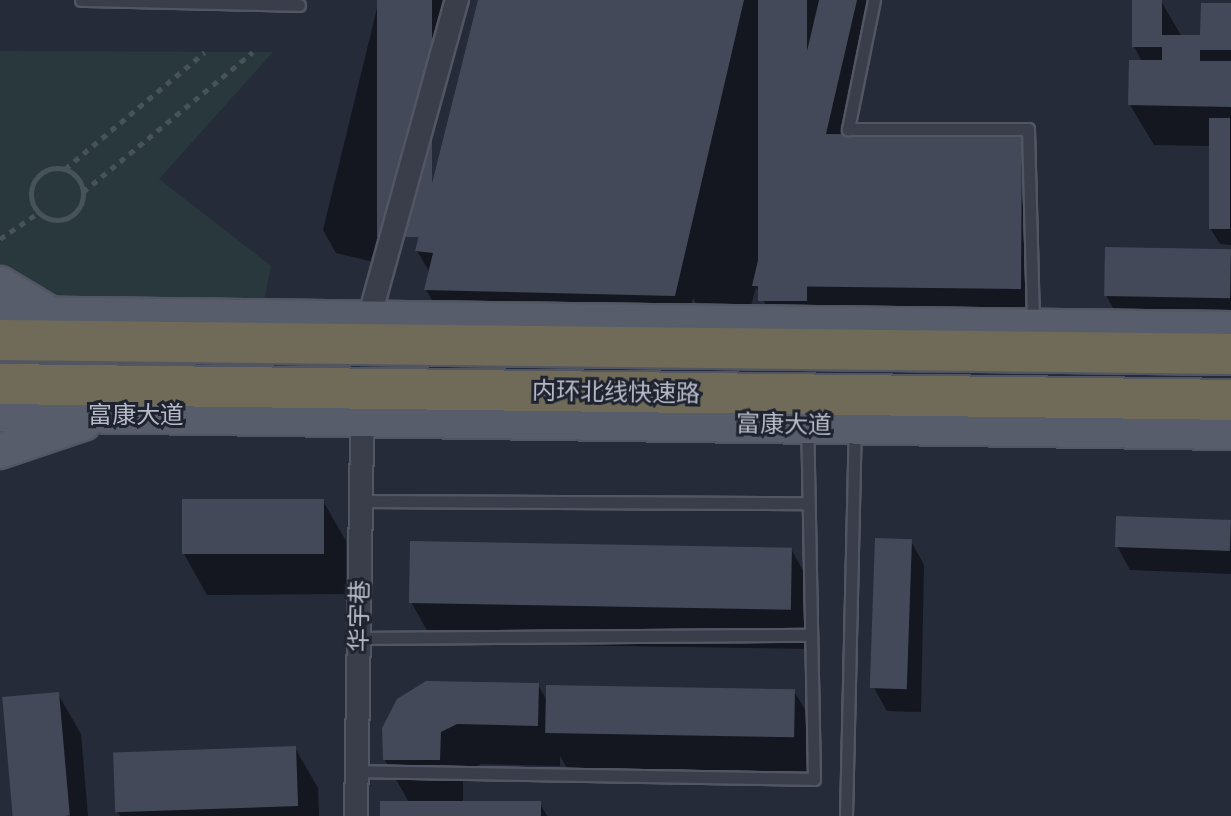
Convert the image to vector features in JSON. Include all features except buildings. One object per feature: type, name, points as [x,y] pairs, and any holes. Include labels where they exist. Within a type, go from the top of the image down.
[{"type":"highway","name":"内环北线快速路","points":[[0,340],[1231,354]]},
{"type":"highway","name":"内环北线快速路","points":[[0,384],[1231,400]]},
{"type":"main road","points":[[0,284],[51,314]]},
{"type":"main road","points":[[0,314],[370,315],[1231,329]]},
{"type":"main road","name":"富康大道","points":[[0,414],[362,416],[1231,432]]},
{"type":"main road","points":[[0,451],[110,415]]},
{"type":"street","points":[[370,315],[457,0]]},
{"type":"street","name":"华宇巷","points":[[356,816],[362,416]]},
{"type":"lane","points":[[81,0],[299,5]]},
{"type":"lane","points":[[874,0],[848,129],[1028,129],[1033,327]]},
{"type":"lane","points":[[356,771],[814,779],[807,424]]},
{"type":"lane","points":[[846,816],[855,425]]},
{"type":"lane","points":[[361,501],[807,503]]},
{"type":"lane","points":[[359,638],[810,635]]},
{"type":"path","points":[[65,169],[205,52]]},
{"type":"path","points":[[83,192],[79,179],[65,169],[47,169],[34,180],[30,197],[38,213],[53,221],[70,217],[83,192],[253,52]]},
{"type":"path","points":[[0,239],[38,213]]},
{"type":"shaded area","points":[[0,51],[273,52],[159,179],[271,266],[261,315],[74,314],[0,269]]}]
